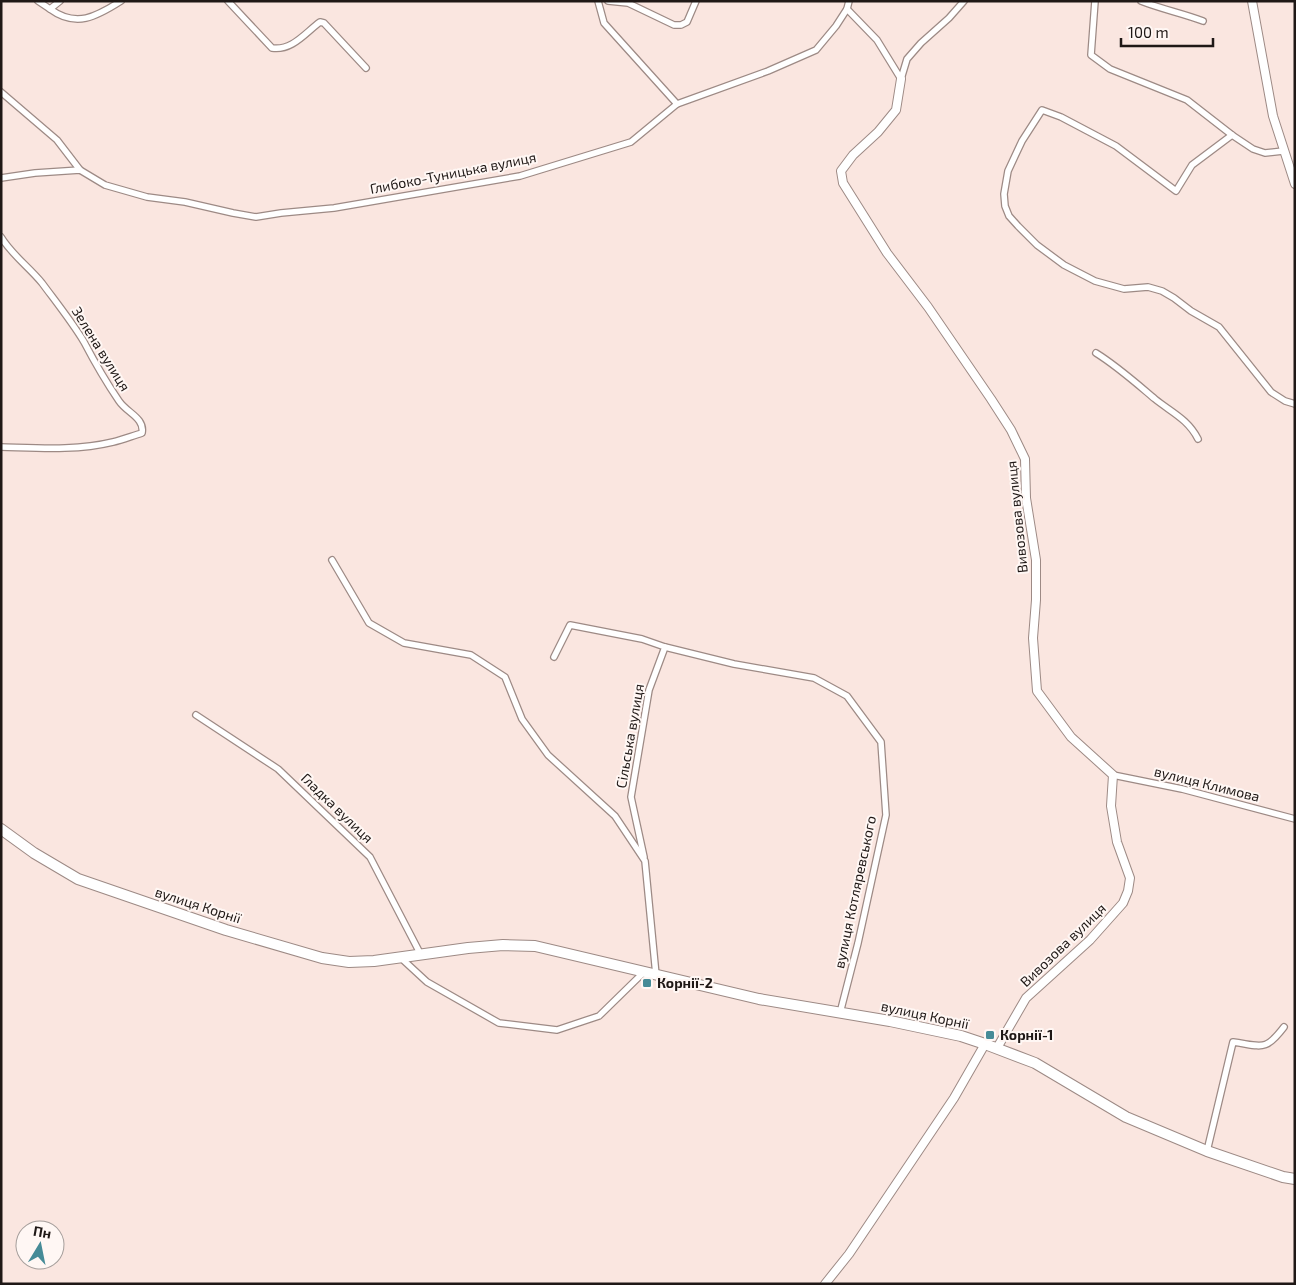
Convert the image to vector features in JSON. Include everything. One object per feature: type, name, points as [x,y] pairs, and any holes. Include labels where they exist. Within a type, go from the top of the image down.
[{"type":"highway","name":"вулиця Корнії","points":[[1,829],[34,853],[78,879],[226,930],[322,958],[358,962],[503,945],[535,946],[759,999],[890,1021],[961,1036],[1035,1063],[1126,1117],[1207,1150],[1283,1177],[1295,1179]]},
{"type":"street","points":[[38,1],[68,20],[94,16],[121,1]]},
{"type":"street","points":[[50,9],[60,1]]},
{"type":"street","points":[[228,1],[272,48],[282,49],[292,44],[320,22],[324,23],[366,68]]},
{"type":"street","points":[[598,1],[604,22],[678,104]]},
{"type":"street","points":[[608,1],[628,3],[674,25],[681,25],[687,22],[696,1]]},
{"type":"street","points":[[849,1],[847,9],[877,40],[901,78]]},
{"type":"street","name":"Вивозова вулиця","points":[[964,1],[907,59],[901,78],[896,110],[878,132],[853,155],[841,171],[843,183],[887,253],[928,307],[991,399],[1011,430],[1025,459],[1026,498],[1036,560],[1036,600],[1032,638],[1037,691],[1071,736],[1113,775],[1111,806],[1117,842],[1130,878],[1128,891],[1123,903],[1090,940],[1026,998],[997,1048]]},
{"type":"street","points":[[1095,1],[1091,55],[1110,69],[1187,100],[1253,149],[1265,153],[1283,151]]},
{"type":"street","points":[[1141,1],[1203,21]]},
{"type":"street","points":[[1252,1],[1273,116],[1295,184]]},
{"type":"street","name":"Глибоко-Туницька вулиця","points":[[80,170],[105,185],[147,197],[185,202],[256,217],[334,208],[520,176],[631,142],[678,104],[768,71],[816,50],[847,9]]},
{"type":"street","points":[[1,92],[57,140],[80,170]]},
{"type":"street","points":[[1232,135],[1192,165],[1176,191],[1116,146],[1061,117],[1042,110],[1022,142],[1008,171],[1004,194],[1007,211],[1018,226],[1038,245],[1064,265],[1095,281],[1124,289],[1148,287],[1162,291],[1219,327],[1271,392],[1295,404]]},
{"type":"street","points":[[1,178],[35,173],[80,170]]},
{"type":"street","name":"Зелена вулиця","points":[[1,237],[8,249],[40,281],[49,293],[83,341],[103,378],[121,404],[141,422],[143,428],[142,434],[112,443],[91,446],[56,449],[1,446]]},
{"type":"street","points":[[1096,353],[1125,373],[1192,426],[1198,438]]},
{"type":"street","name":"Сільська вулиця","points":[[332,560],[369,623],[404,643],[471,655],[505,678],[522,719],[548,755],[615,816],[645,861]]},
{"type":"street","points":[[554,656],[570,625],[642,639],[665,647]]},
{"type":"street","name":"Сільська вулиця","points":[[656,975],[645,861],[631,797],[649,690],[665,647]]},
{"type":"street","name":"вулиця Котляревського","points":[[665,647],[734,664],[814,678],[847,696],[881,742],[886,815],[858,943],[840,1013]]},
{"type":"street","name":"Гладка вулиця","points":[[196,715],[278,769],[370,857],[421,955]]},
{"type":"street","name":"вулиця Климова","points":[[1113,775],[1182,789],[1295,819]]},
{"type":"street","points":[[401,958],[427,982],[498,1023],[557,1030],[598,1016],[644,972]]},
{"type":"street","points":[[1207,1150],[1233,1042],[1262,1046],[1273,1041],[1284,1027]]},
{"type":"street","points":[[825,1284],[849,1254],[954,1098],[985,1044]]},
{"type":"place","name":"Корнії-2","points":[[647,983]]},
{"type":"place","name":"Корнії-1","points":[[990,1035]]}]
